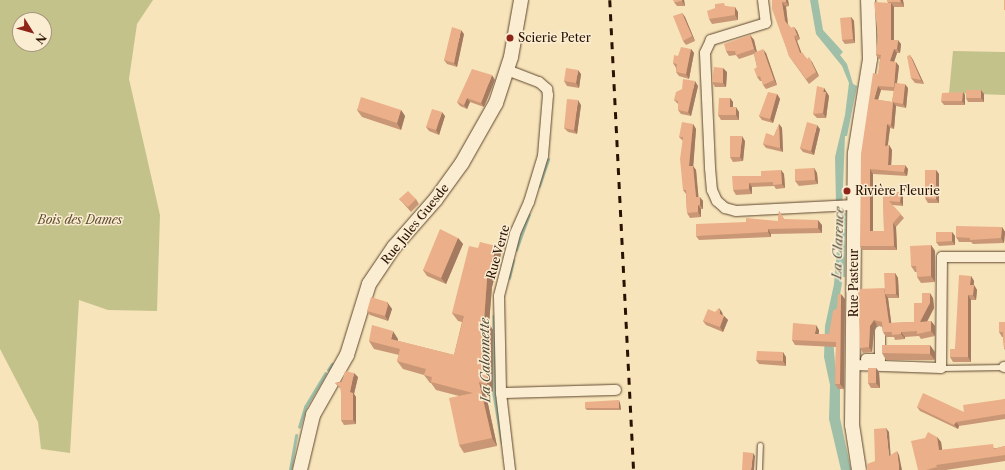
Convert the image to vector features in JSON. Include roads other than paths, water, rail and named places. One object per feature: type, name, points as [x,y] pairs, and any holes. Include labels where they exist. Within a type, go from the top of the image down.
[{"type":"street","name":"Rue Jules Guesde","points":[[300,470],[313,415],[347,355],[369,284],[394,247],[436,199],[462,163],[496,103],[507,70],[521,0]]},
{"type":"street","points":[[763,0],[766,23],[711,40],[705,53],[712,190],[717,201],[725,208],[736,211],[845,205]]},
{"type":"street","name":"Rue Pasteur","points":[[859,470],[852,424],[854,362],[845,205],[870,59],[868,0]]},
{"type":"street","name":"Rue Verte","points":[[507,70],[539,82],[548,89],[543,156],[529,202],[515,234],[499,296],[501,393],[510,470]]},
{"type":"street","points":[[854,362],[940,368],[942,257],[1005,257]]},
{"type":"street","points":[[854,362],[880,359],[880,331]]},
{"type":"street","points":[[501,393],[616,390]]},
{"type":"lane","points":[[940,368],[1005,367]]},
{"type":"lane","points":[[759,470],[760,444]]},
{"type":"water","name":"La Clarence","points":[[810,0],[818,0],[823,30],[843,52],[840,55],[847,64],[853,84],[857,86],[847,136],[845,136],[842,212],[846,213],[845,277],[843,277],[833,337],[836,376],[840,389],[840,418],[851,470],[841,470],[829,419],[830,385],[824,357],[825,326],[834,284],[837,250],[835,157],[845,115],[849,83],[842,66],[816,34]]},
{"type":"waterway","name":"La Calonnette","points":[[539,186],[548,160]]},
{"type":"waterway","name":"La Calonnette","points":[[516,250],[529,215]]},
{"type":"waterway","name":"La Calonnette","points":[[509,278],[513,260]]},
{"type":"waterway","name":"La Calonnette","points":[[494,316],[494,394],[502,442]]},
{"type":"waterway","points":[[328,370],[332,364]]},
{"type":"waterway","points":[[299,427],[305,407],[325,374]]},
{"type":"waterway","points":[[290,470],[296,436]]},
{"type":"railway","points":[[610,0],[634,470]]},
{"type":"place","name":"Scierie Peter","points":[[510,38]]},
{"type":"place","name":"Rivière Fleurie","points":[[847,191]]},
{"type":"park label","name":"Bois des Dames","points":[[80,220]]}]
